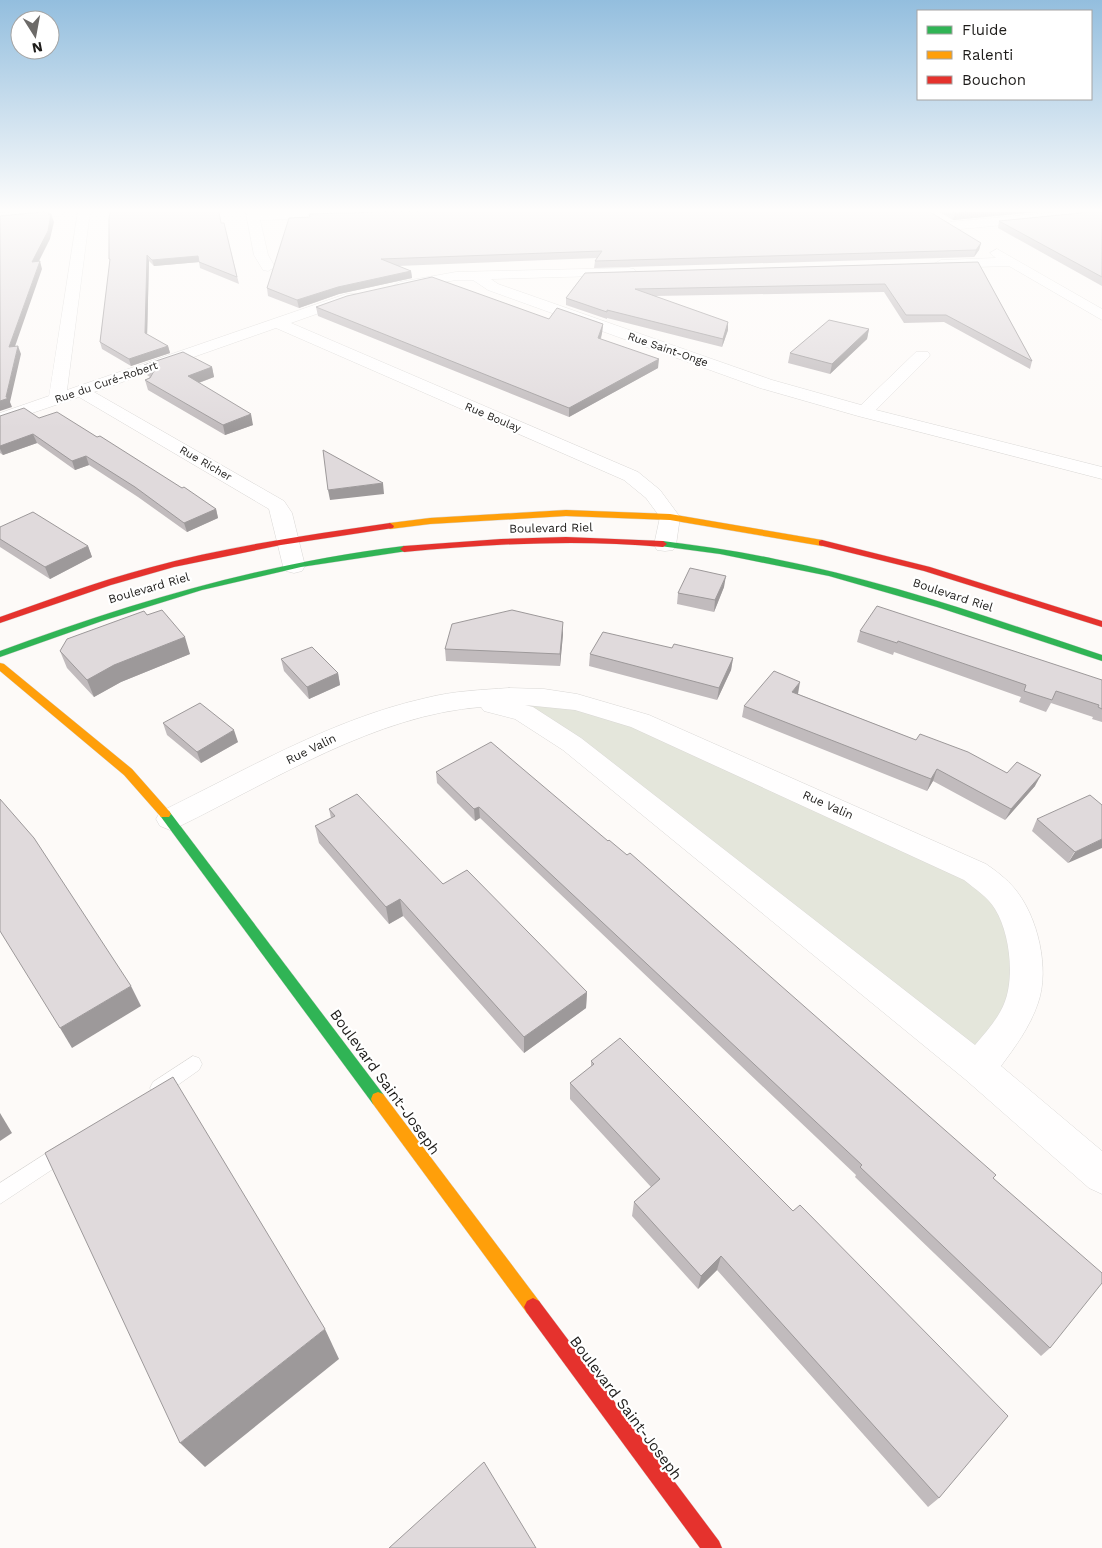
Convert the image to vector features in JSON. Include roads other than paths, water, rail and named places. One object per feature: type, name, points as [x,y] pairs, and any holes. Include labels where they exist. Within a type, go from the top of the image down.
[{"type":"street","points":[[56,399],[73,284]]},
{"type":"street","points":[[385,289],[409,284]]},
{"type":"street","name":"Rue Saint-Onge","points":[[488,284],[766,384],[864,412],[1102,473]]},
{"type":"street","points":[[1050,284],[1102,314]]},
{"type":"street","name":"Rue du Curé-Robert","points":[[0,419],[367,293]]},
{"type":"street","name":"Rue Boulay","points":[[278,323],[631,476],[647,486],[655,494],[670,517]]},
{"type":"street","points":[[864,412],[922,355]]},
{"type":"street","name":"Rue Richer","points":[[80,390],[277,506],[282,513],[294,566]]},
{"type":"street","name":"Boulevard Riel","points":[[0,620],[90,588],[173,564],[288,540],[470,517],[566,513],[670,517],[748,529],[874,555],[927,569],[1102,624]]},
{"type":"street","points":[[665,545],[670,517]]},
{"type":"street","name":"Boulevard Riel","points":[[0,654],[59,630],[108,614],[176,594],[294,566],[470,543],[565,540],[665,545],[823,572],[873,584],[1102,658]]},
{"type":"street","name":"Boulevard Saint-Joseph","points":[[0,666],[128,772],[170,819],[712,1548]]},
{"type":"street","name":"Rue Valin","points":[[170,819],[352,728],[394,714],[460,700],[509,696],[544,697],[577,702],[640,721],[975,872],[993,886],[1006,901],[1024,947],[1026,982],[1022,1002],[1011,1024],[978,1069]]},
{"type":"street","name":"Rue Valin","points":[[460,700],[498,706],[524,713],[566,739],[978,1069],[1102,1175]]},
{"type":"lane","points":[[145,1097],[193,1064]]},
{"type":"lane","points":[[0,1194],[81,1140]]}]
